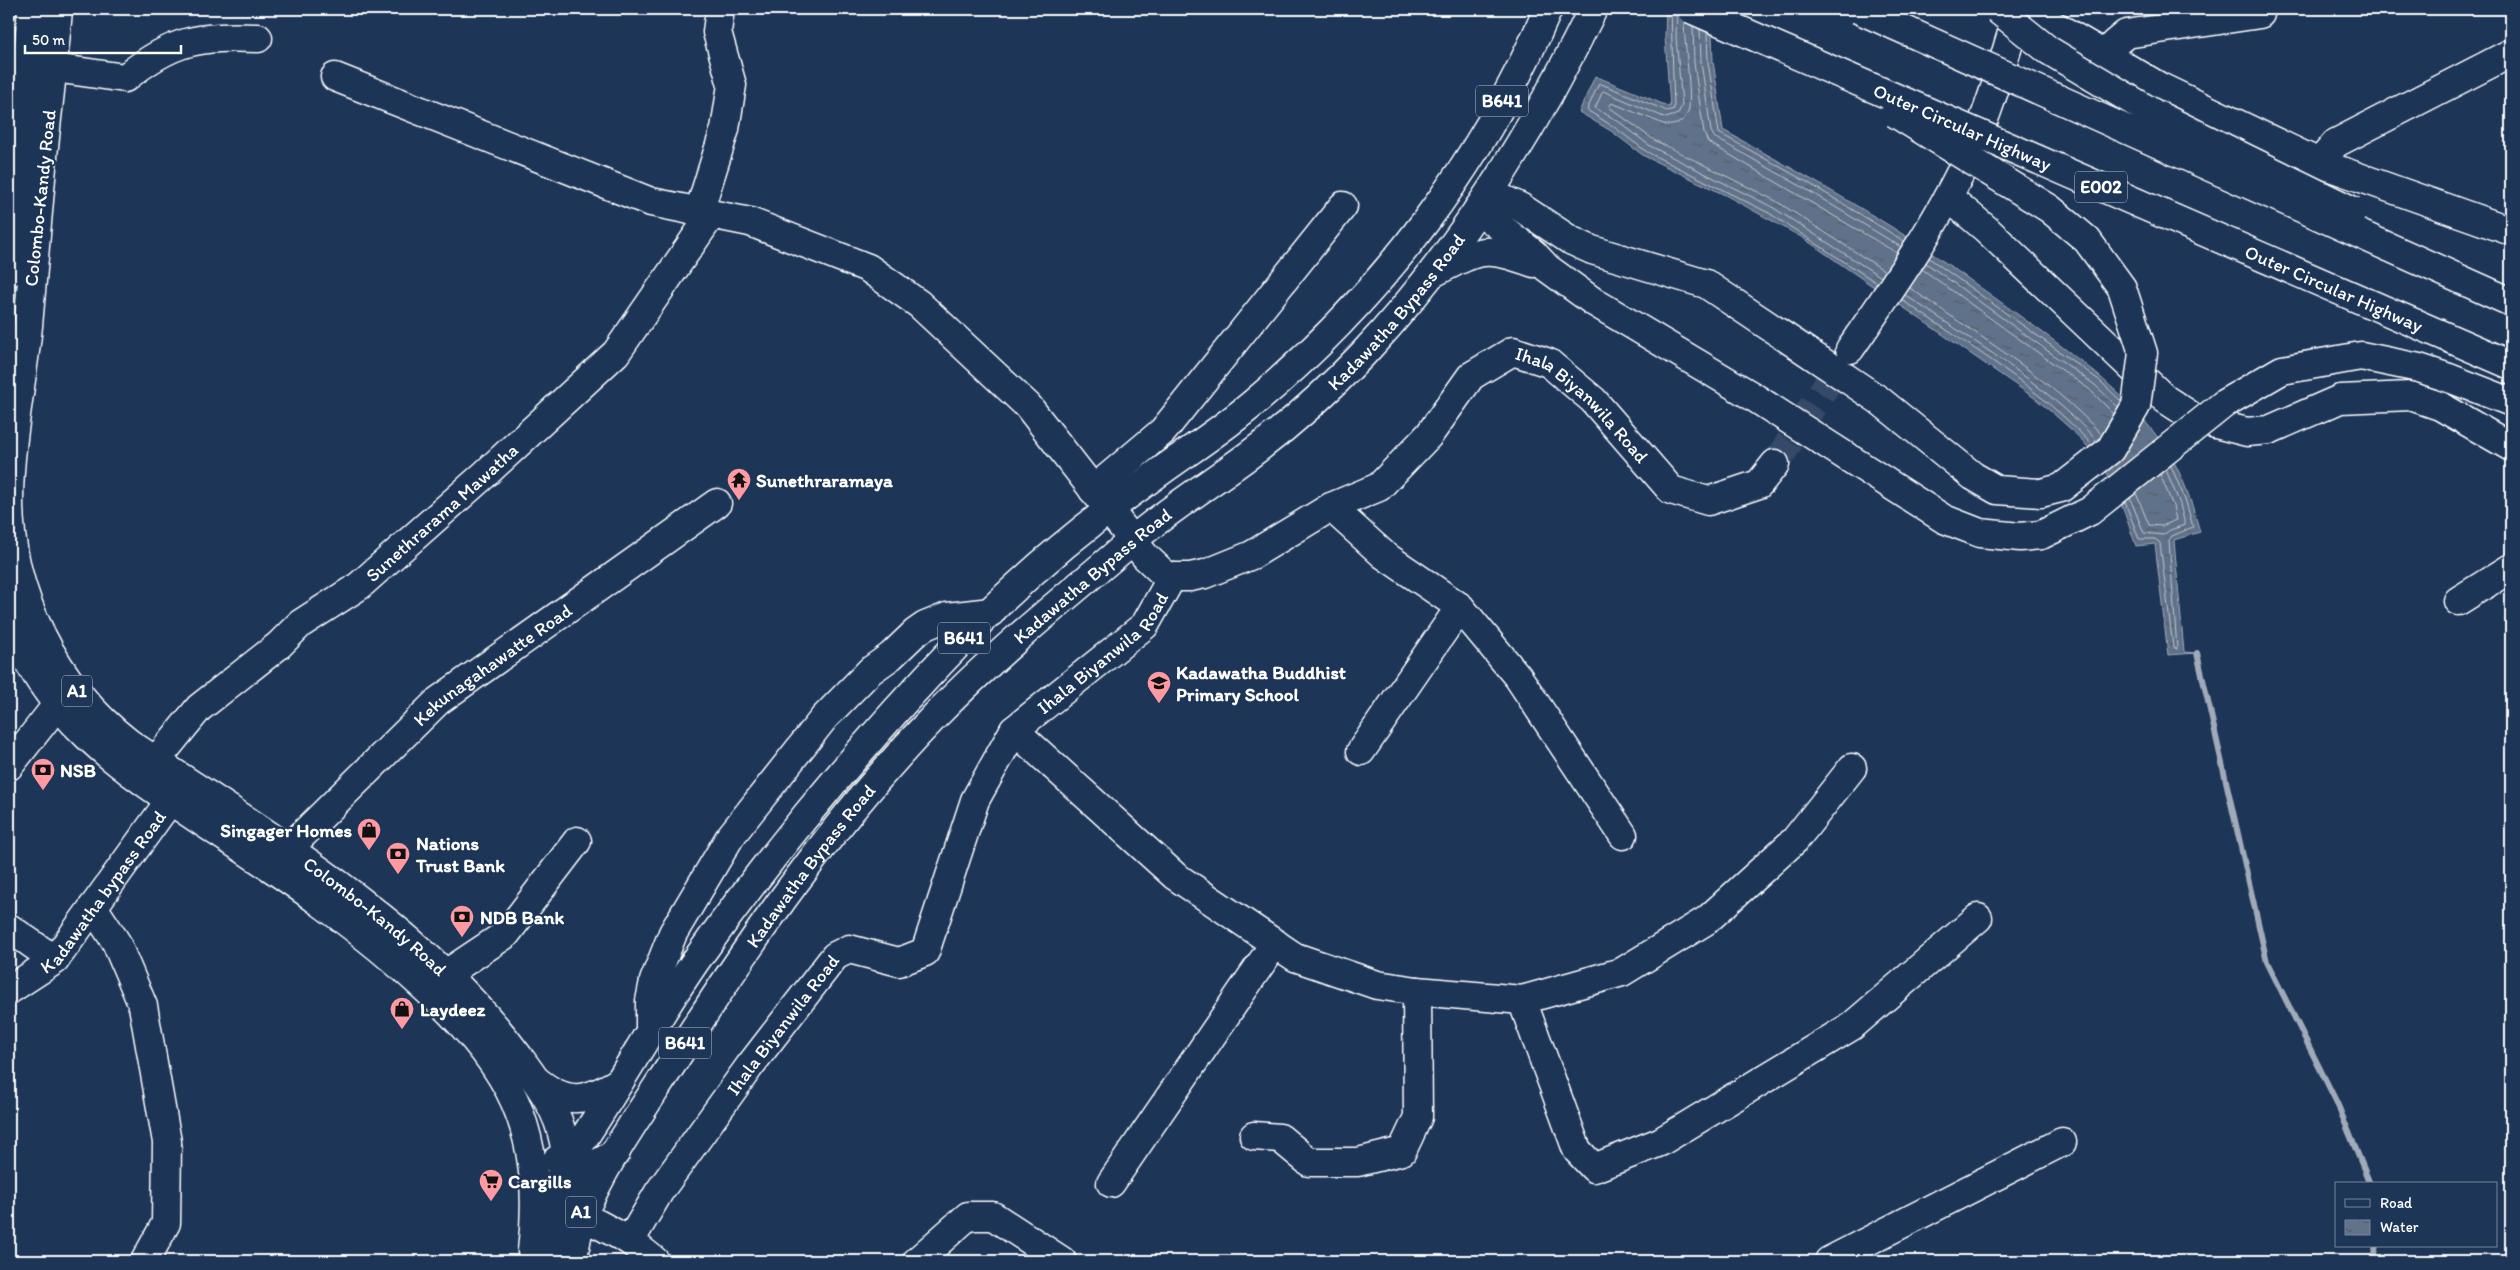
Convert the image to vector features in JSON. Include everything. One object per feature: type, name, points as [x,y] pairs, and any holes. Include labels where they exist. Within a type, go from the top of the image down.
[{"type":"main road","name":"Colombo-Kandy Road","points":[[32,9],[15,265],[10,486],[11,528],[19,575],[27,602],[45,641],[73,686],[148,770]]},
{"type":"main road","name":"Colombo-Kandy Road","points":[[15,265],[54,68],[58,9]]},
{"type":"main road","name":"Sunethrarama Mawatha","points":[[148,770],[199,708],[279,645],[300,624],[359,586],[616,353],[705,213],[725,129],[732,85],[717,32],[720,9]]},
{"type":"main road","name":"Kadawatha Bypass Road","points":[[564,1166],[586,1137],[617,1083],[697,959],[782,845],[844,769],[894,713],[960,642],[1055,554],[1101,500],[1256,402],[1322,341],[1391,266],[1455,181],[1523,63],[1548,9]]},
{"type":"main road","name":"Kadawatha Bypass Road","points":[[581,1219],[593,1192],[617,1151],[755,938],[838,826],[900,753],[962,689],[1133,540],[1170,510],[1249,455],[1317,399],[1361,356],[1435,272],[1484,201],[1540,113],[1593,9]]},
{"type":"main road","name":"Outer Circular Highway","points":[[1691,9],[2511,365]]},
{"type":"main road","points":[[1858,9],[2511,302]]},
{"type":"main road","points":[[1997,9],[2048,50],[2153,113],[2501,284]]},
{"type":"main road","points":[[1850,349],[1926,236],[1948,197],[1987,112],[2019,9]]},
{"type":"main road","points":[[2026,9],[2160,87],[2318,162],[2511,231]]},
{"type":"main road","points":[[2108,58],[2114,44],[2126,34],[2260,14]]},
{"type":"main road","points":[[54,68],[125,78],[148,60],[183,42],[214,37],[258,38]]},
{"type":"main road","points":[[2318,162],[2336,143],[2511,53]]},
{"type":"main road","points":[[1484,201],[1520,207],[1570,240],[1592,250],[1706,284],[1879,400],[1973,476],[1997,490],[2041,493],[2061,488],[2110,450],[2136,406],[2143,353],[2122,288],[2087,240],[2050,209],[1815,63]]},
{"type":"main road","points":[[335,77],[652,202],[750,222],[868,268],[919,304],[1028,406],[1154,566],[1172,577]]},
{"type":"main road","points":[[1455,181],[1484,201],[1547,268],[1594,302],[1752,396],[1944,519],[1980,533],[2020,537],[2040,535],[2090,512],[2225,403],[2282,370],[2362,356],[2419,368],[2511,402]]},
{"type":"main road","points":[[1948,197],[1986,229],[2165,399],[2196,419],[2247,432],[2269,430],[2340,400],[2412,396],[2440,406],[2511,447]]},
{"type":"main road","points":[[1101,500],[1163,431],[1343,206]]},
{"type":"main road","points":[[1435,272],[1467,256],[1490,251],[1503,252],[1547,268]]},
{"type":"main road","name":"Ihala Biyanwila Road","points":[[630,1241],[659,1192],[743,1074],[836,956],[849,949],[899,962],[925,952],[975,800],[1014,730],[1145,625],[1172,577],[1190,577],[1230,564],[1252,554],[1331,507],[1379,487],[1429,435],[1471,376],[1513,351],[1549,363],[1593,400],[1671,490],[1708,501],[1759,484],[1775,464]]},
{"type":"main road","name":"Kekunagahawatte Road","points":[[288,849],[438,701],[717,503]]},
{"type":"main road","points":[[1331,507],[1384,554],[1460,607],[1518,677],[1623,836]]},
{"type":"main road","points":[[2458,601],[2511,568]]},
{"type":"main road","points":[[1361,751],[1460,607]]},
{"type":"main road","points":[[650,1032],[650,1001],[654,981],[673,933],[730,837],[824,718],[870,671],[891,656],[925,626],[947,617],[992,612]]},
{"type":"main road","name":"Colombo-Kandy Road","points":[[9,622],[32,667],[57,705],[65,716],[98,747],[148,770],[177,791],[371,940],[442,1004],[478,1044],[509,1091],[524,1131]]},
{"type":"main road","points":[[9,766],[57,705]]},
{"type":"main road","points":[[1014,730],[1175,876],[1295,957],[1377,985],[1418,991],[1522,1000],[1622,972],[1707,920],[1795,840],[1852,768]]},
{"type":"main road","name":"Colombo-Kandy Road","points":[[177,791],[288,849],[384,918],[446,974],[495,1026],[537,1080],[555,1112],[562,1132],[566,1153],[559,1181],[546,1261]]},
{"type":"main road","name":"Kadawatha bypass Road","points":[[9,990],[55,960],[177,791]]},
{"type":"main road","points":[[446,974],[506,934],[577,841]]},
{"type":"main road","points":[[93,907],[116,942],[143,1006],[166,1133],[166,1223],[145,1261]]},
{"type":"main road","points":[[1522,1000],[1577,1150],[1594,1168],[1660,1142],[1852,1026],[1978,918]]},
{"type":"main road","points":[[9,928],[55,960]]},
{"type":"main road","points":[[1111,1183],[1275,943]]},
{"type":"main road","points":[[1254,1136],[1280,1138],[1309,1162],[1358,1162],[1402,1151],[1418,1117],[1418,991]]},
{"type":"main road","points":[[537,1080],[553,1093],[571,1098],[595,1096],[617,1083]]},
{"type":"main road","points":[[524,1131],[564,1166],[580,1169],[592,1167],[617,1151]]},
{"type":"main road","name":"A1","points":[[524,1131],[531,1159],[536,1206],[530,1261]]},
{"type":"main road","points":[[1829,1261],[2062,1142]]},
{"type":"main road","name":"Colombo-Kandy Road","points":[[564,1166],[577,1189],[581,1219],[572,1261]]},
{"type":"main road","points":[[917,1261],[968,1216],[993,1216],[1062,1261]]},
{"type":"main road","points":[[581,1219],[598,1224],[630,1241],[655,1261]]},
{"type":"water","points":[[1666,9],[1711,9],[1713,61],[1723,130],[1849,201],[1941,260],[2043,332],[2079,360],[2113,389],[2145,421],[2166,449],[2179,472],[2189,495],[2200,532],[2174,540],[2184,652],[2197,653],[2168,655],[2155,544],[2136,546],[2125,513],[2104,469],[2088,446],[2057,417],[2036,399],[1803,238],[1727,196],[1644,156],[1611,131],[1579,112],[1595,76],[1670,107],[1665,37]]},
{"type":"waterway","points":[[2197,653],[2267,962],[2337,1103],[2369,1182]]},
{"type":"waterway","points":[[2372,1261],[2375,1248]]},
{"type":"tunnel","points":[[1775,464],[1848,352]]},
{"type":"place","name":"Sunethraramaya","points":[[739,501]]},
{"type":"place","name":"Kadawatha Buddhist Primary School","points":[[1159,704]]},
{"type":"place","name":"NSB","points":[[43,791]]},
{"type":"place","name":"Singager Homes","points":[[369,851]]},
{"type":"place","name":"Nations Trust Bank","points":[[398,875]]},
{"type":"place","name":"NDB Bank","points":[[462,938]]},
{"type":"place","name":"Laydeez","points":[[402,1030]]},
{"type":"place","name":"Cargills","points":[[491,1202]]}]
